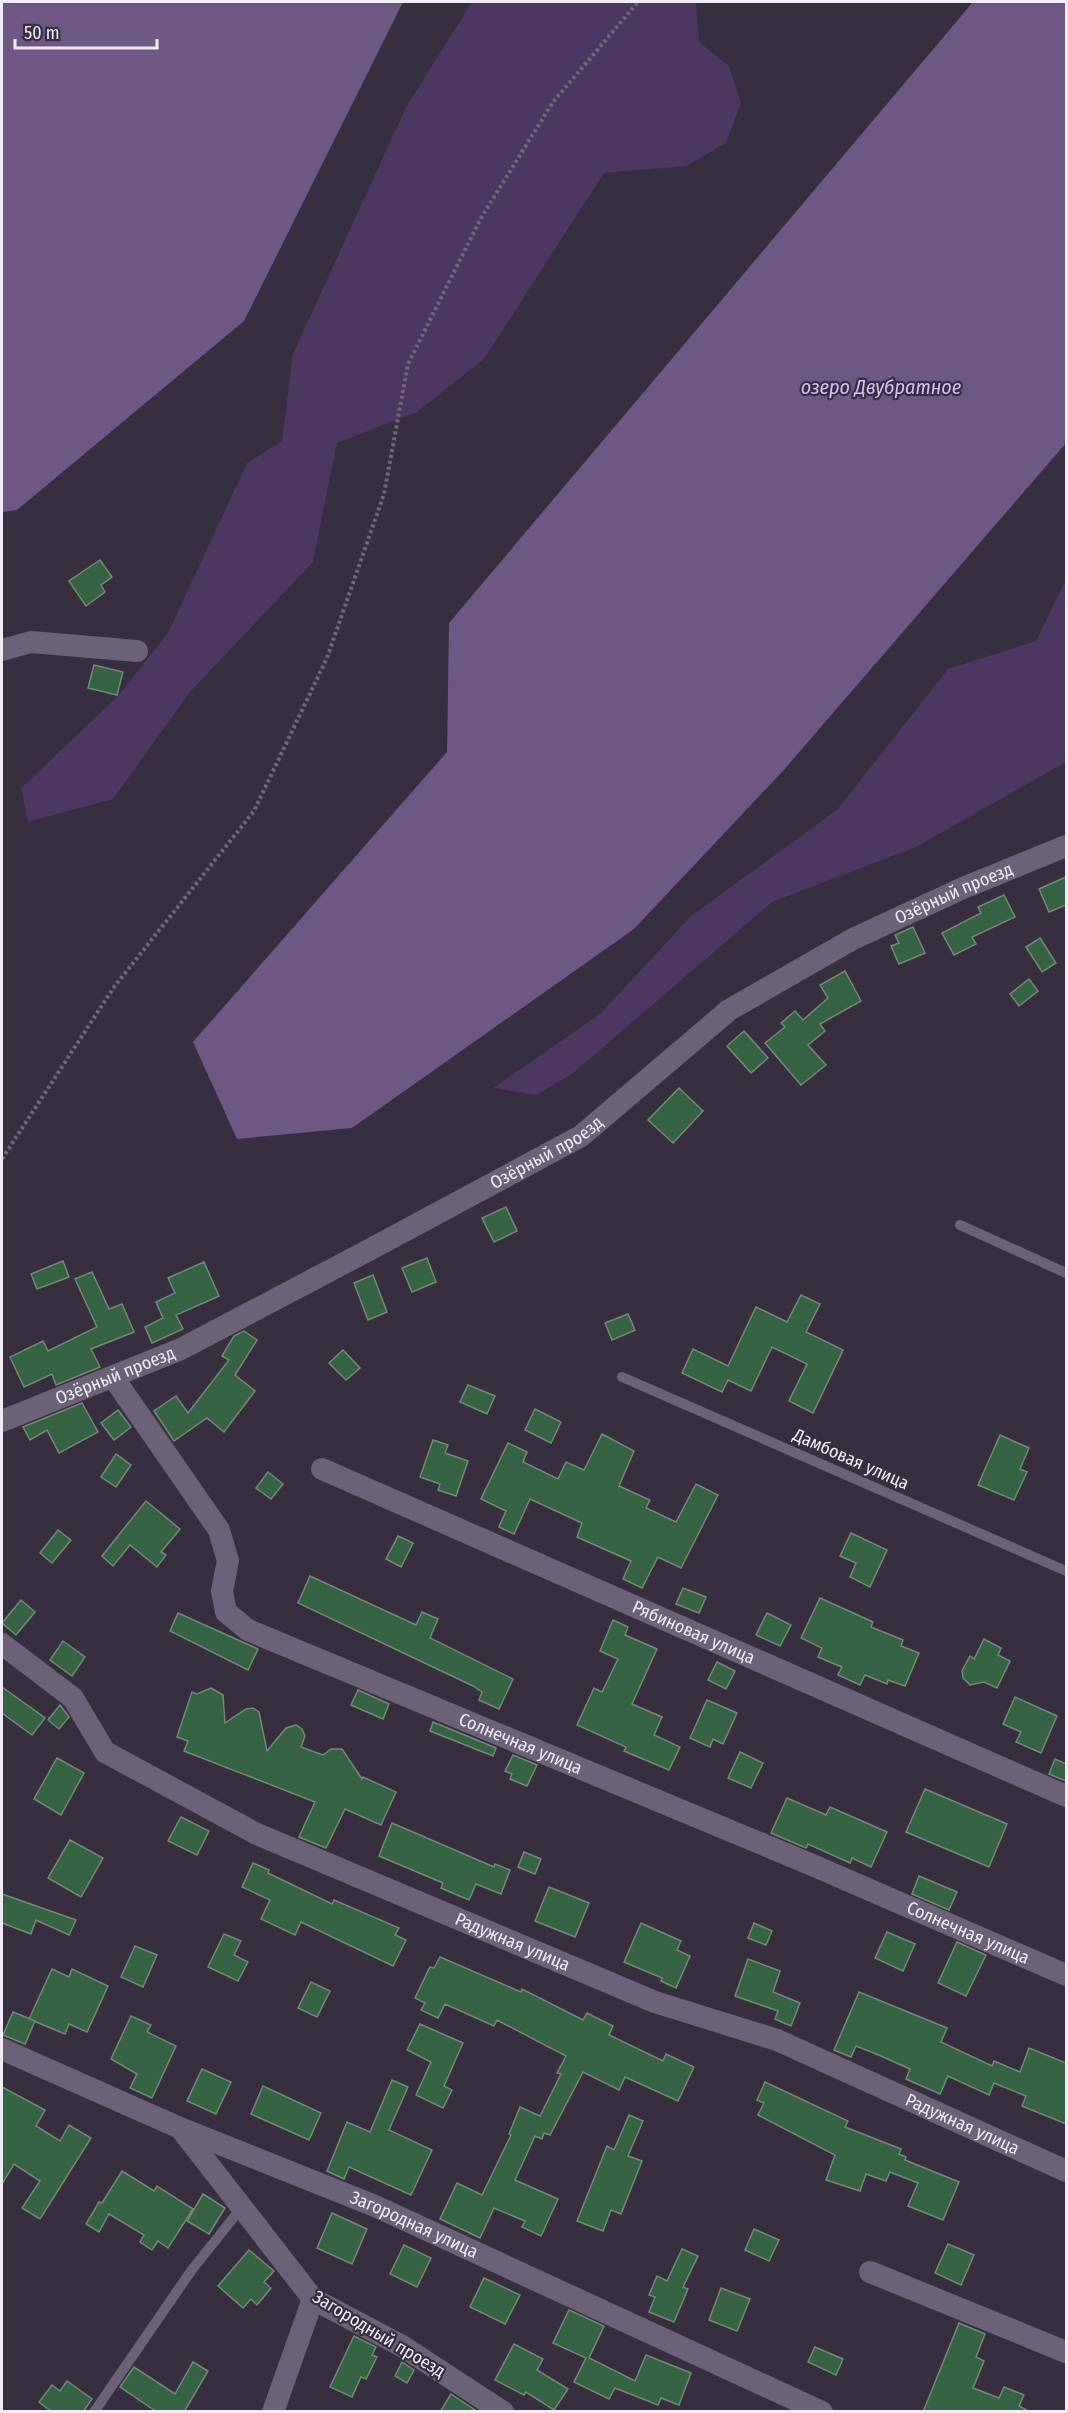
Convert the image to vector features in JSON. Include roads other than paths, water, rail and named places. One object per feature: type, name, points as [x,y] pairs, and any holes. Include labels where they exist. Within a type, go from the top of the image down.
[{"type":"street","points":[[2,650],[31,642],[137,651]]},
{"type":"street","name":"Озёрный проезд","points":[[2,1421],[181,1349],[581,1136],[729,1010],[853,939],[963,888],[1066,846]]},
{"type":"street","name":"Солнечная улица","points":[[113,1377],[219,1530],[228,1561],[222,1591],[226,1612],[248,1630],[799,1860],[1066,1975]]},
{"type":"street","name":"Рябиновая улица","points":[[322,1469],[1066,1796]]},
{"type":"street","name":"Радужная улица","points":[[2,1644],[74,1698],[105,1752],[257,1834],[655,2002],[777,2040],[1066,2171]]},
{"type":"street","name":"Загородная улица","points":[[2,2049],[180,2128],[375,2206],[822,2412]]},
{"type":"street","name":"Загородный проезд","points":[[180,2128],[314,2299],[402,2346],[503,2412]]},
{"type":"street","points":[[870,2272],[1066,2352]]},
{"type":"street","points":[[273,2412],[314,2299]]},
{"type":"lane","points":[[960,1225],[1066,1273]]},
{"type":"lane","name":"Дамбовая улица","points":[[622,1377],[1066,1571]]},
{"type":"lane","points":[[94,2412],[191,2271],[242,2206]]},
{"type":"water","points":[[2,2],[403,2],[244,321],[17,510],[2,512]]},
{"type":"water","name":"озеро Двубратное","points":[[973,2],[1066,2],[1066,443],[782,772],[634,929],[352,1128],[237,1139],[193,1042],[447,752],[449,623]]}]
